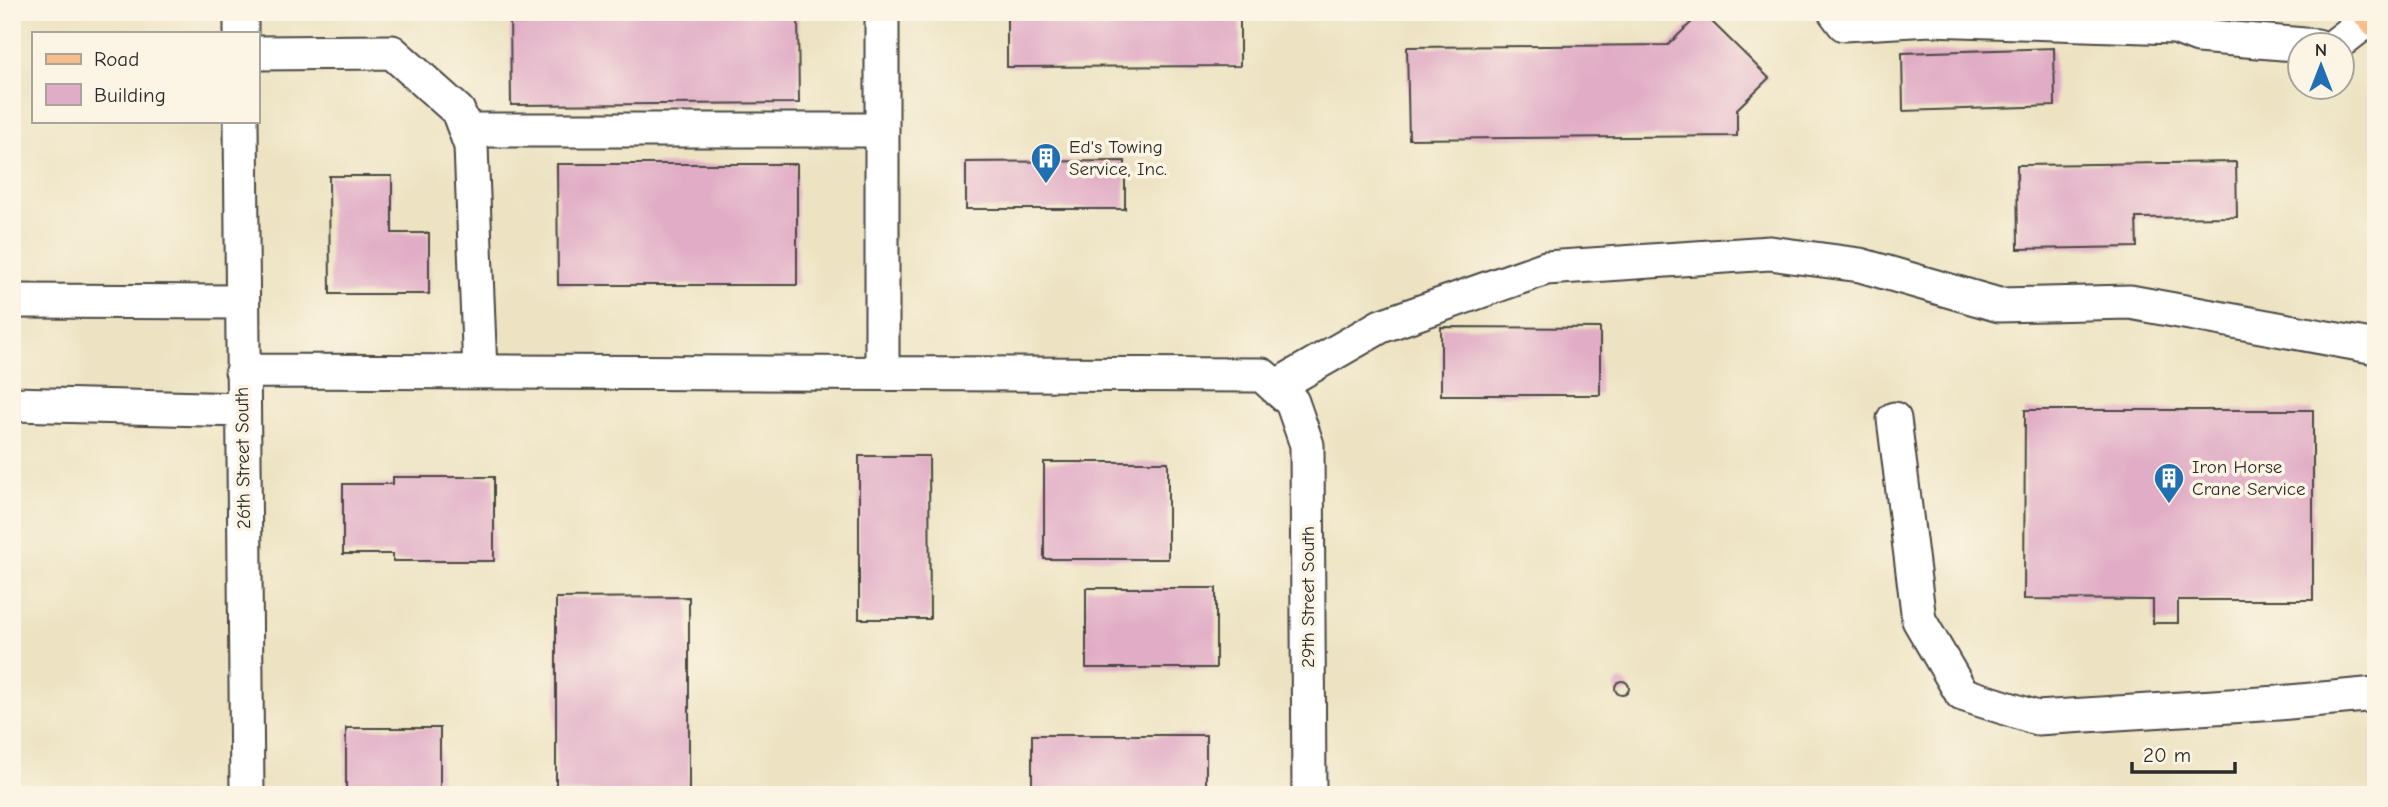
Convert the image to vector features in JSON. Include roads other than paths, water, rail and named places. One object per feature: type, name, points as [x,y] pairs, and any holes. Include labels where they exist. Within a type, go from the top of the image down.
[{"type":"street","points":[[240,12],[241,32]]},
{"type":"street","points":[[882,12],[882,373]]},
{"type":"street","points":[[1835,12],[1844,24],[1930,19],[2175,27],[2197,36],[2286,43]]},
{"type":"street","points":[[2352,32],[2374,15]]},
{"type":"street","points":[[259,53],[392,52],[458,111],[471,146],[480,372]]},
{"type":"street","name":"26th Street South","points":[[241,122],[247,795]]},
{"type":"street","points":[[465,130],[882,130]]},
{"type":"street","points":[[242,371],[1262,375],[1284,395],[1381,326],[1546,268],[1770,253],[1860,265],[1999,305],[2130,302],[2376,347]]},
{"type":"street","points":[[12,300],[242,302]]},
{"type":"street","name":"29th Street South","points":[[1284,395],[1307,445],[1309,795]]},
{"type":"street","points":[[12,404],[243,410]]},
{"type":"street","points":[[1894,419],[1919,620],[1962,694],[2037,718],[2376,694]]},
{"type":"place","name":"Ed's Towing Service, Inc.","points":[[1046,185]]},
{"type":"place","name":"Iron Horse Crane Service","points":[[2169,505]]}]
